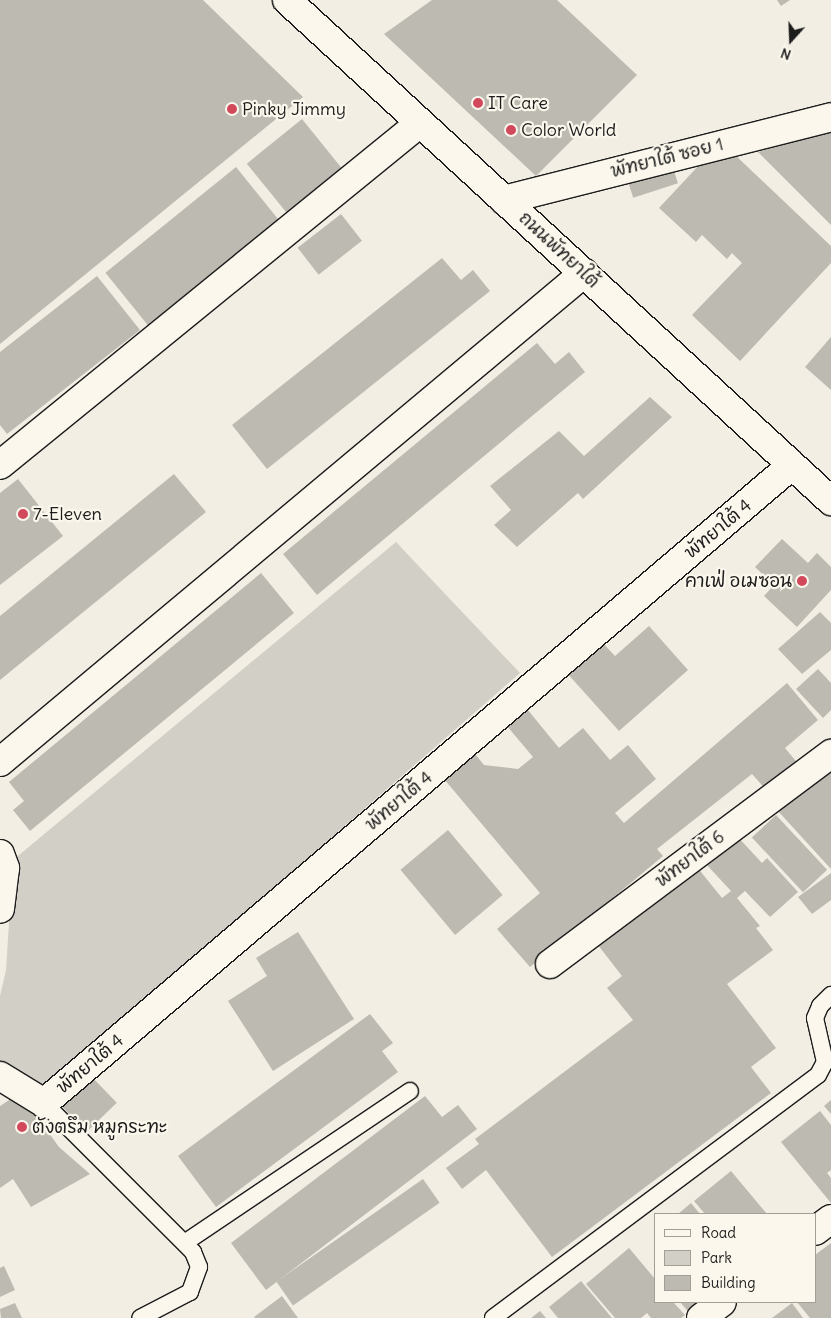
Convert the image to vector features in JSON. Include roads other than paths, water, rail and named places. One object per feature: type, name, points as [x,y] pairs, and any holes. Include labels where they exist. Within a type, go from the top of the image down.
[{"type":"street","name":"ถนนพัทยาใต้","points":[[287,0],[831,501]]},
{"type":"street","name":"พัทยาใต้ ซอย 1","points":[[504,200],[831,117]]},
{"type":"street","points":[[0,465],[420,123]]},
{"type":"street","points":[[0,762],[584,273]]},
{"type":"street","name":"พัทยาใต้ 4","points":[[0,1076],[44,1103],[792,465]]},
{"type":"street","name":"พัทยาใต้ 6","points":[[550,964],[831,754]]},
{"type":"street","points":[[0,854],[5,868],[0,909]]},
{"type":"street","points":[[816,1230],[831,1219]]},
{"type":"street","points":[[701,1318],[721,1303]]},
{"type":"lane","points":[[493,1318],[818,1074],[826,1062],[815,1018],[820,1006],[831,995]]},
{"type":"lane","points":[[186,1242],[410,1091]]},
{"type":"lane","points":[[44,1103],[186,1242],[199,1267],[190,1292],[140,1318]]},
{"type":"place","name":"IT Care","points":[[478,103]]},
{"type":"place","name":"Pinky Jimmy","points":[[232,109]]},
{"type":"place","name":"Color World","points":[[511,130]]},
{"type":"place","name":"7-Eleven","points":[[23,514]]},
{"type":"place","name":"คาเฟ่ อเมซอน","points":[[802,581]]},
{"type":"place","name":"ตังตรึม หมูกระทะ","points":[[22,1127]]}]
